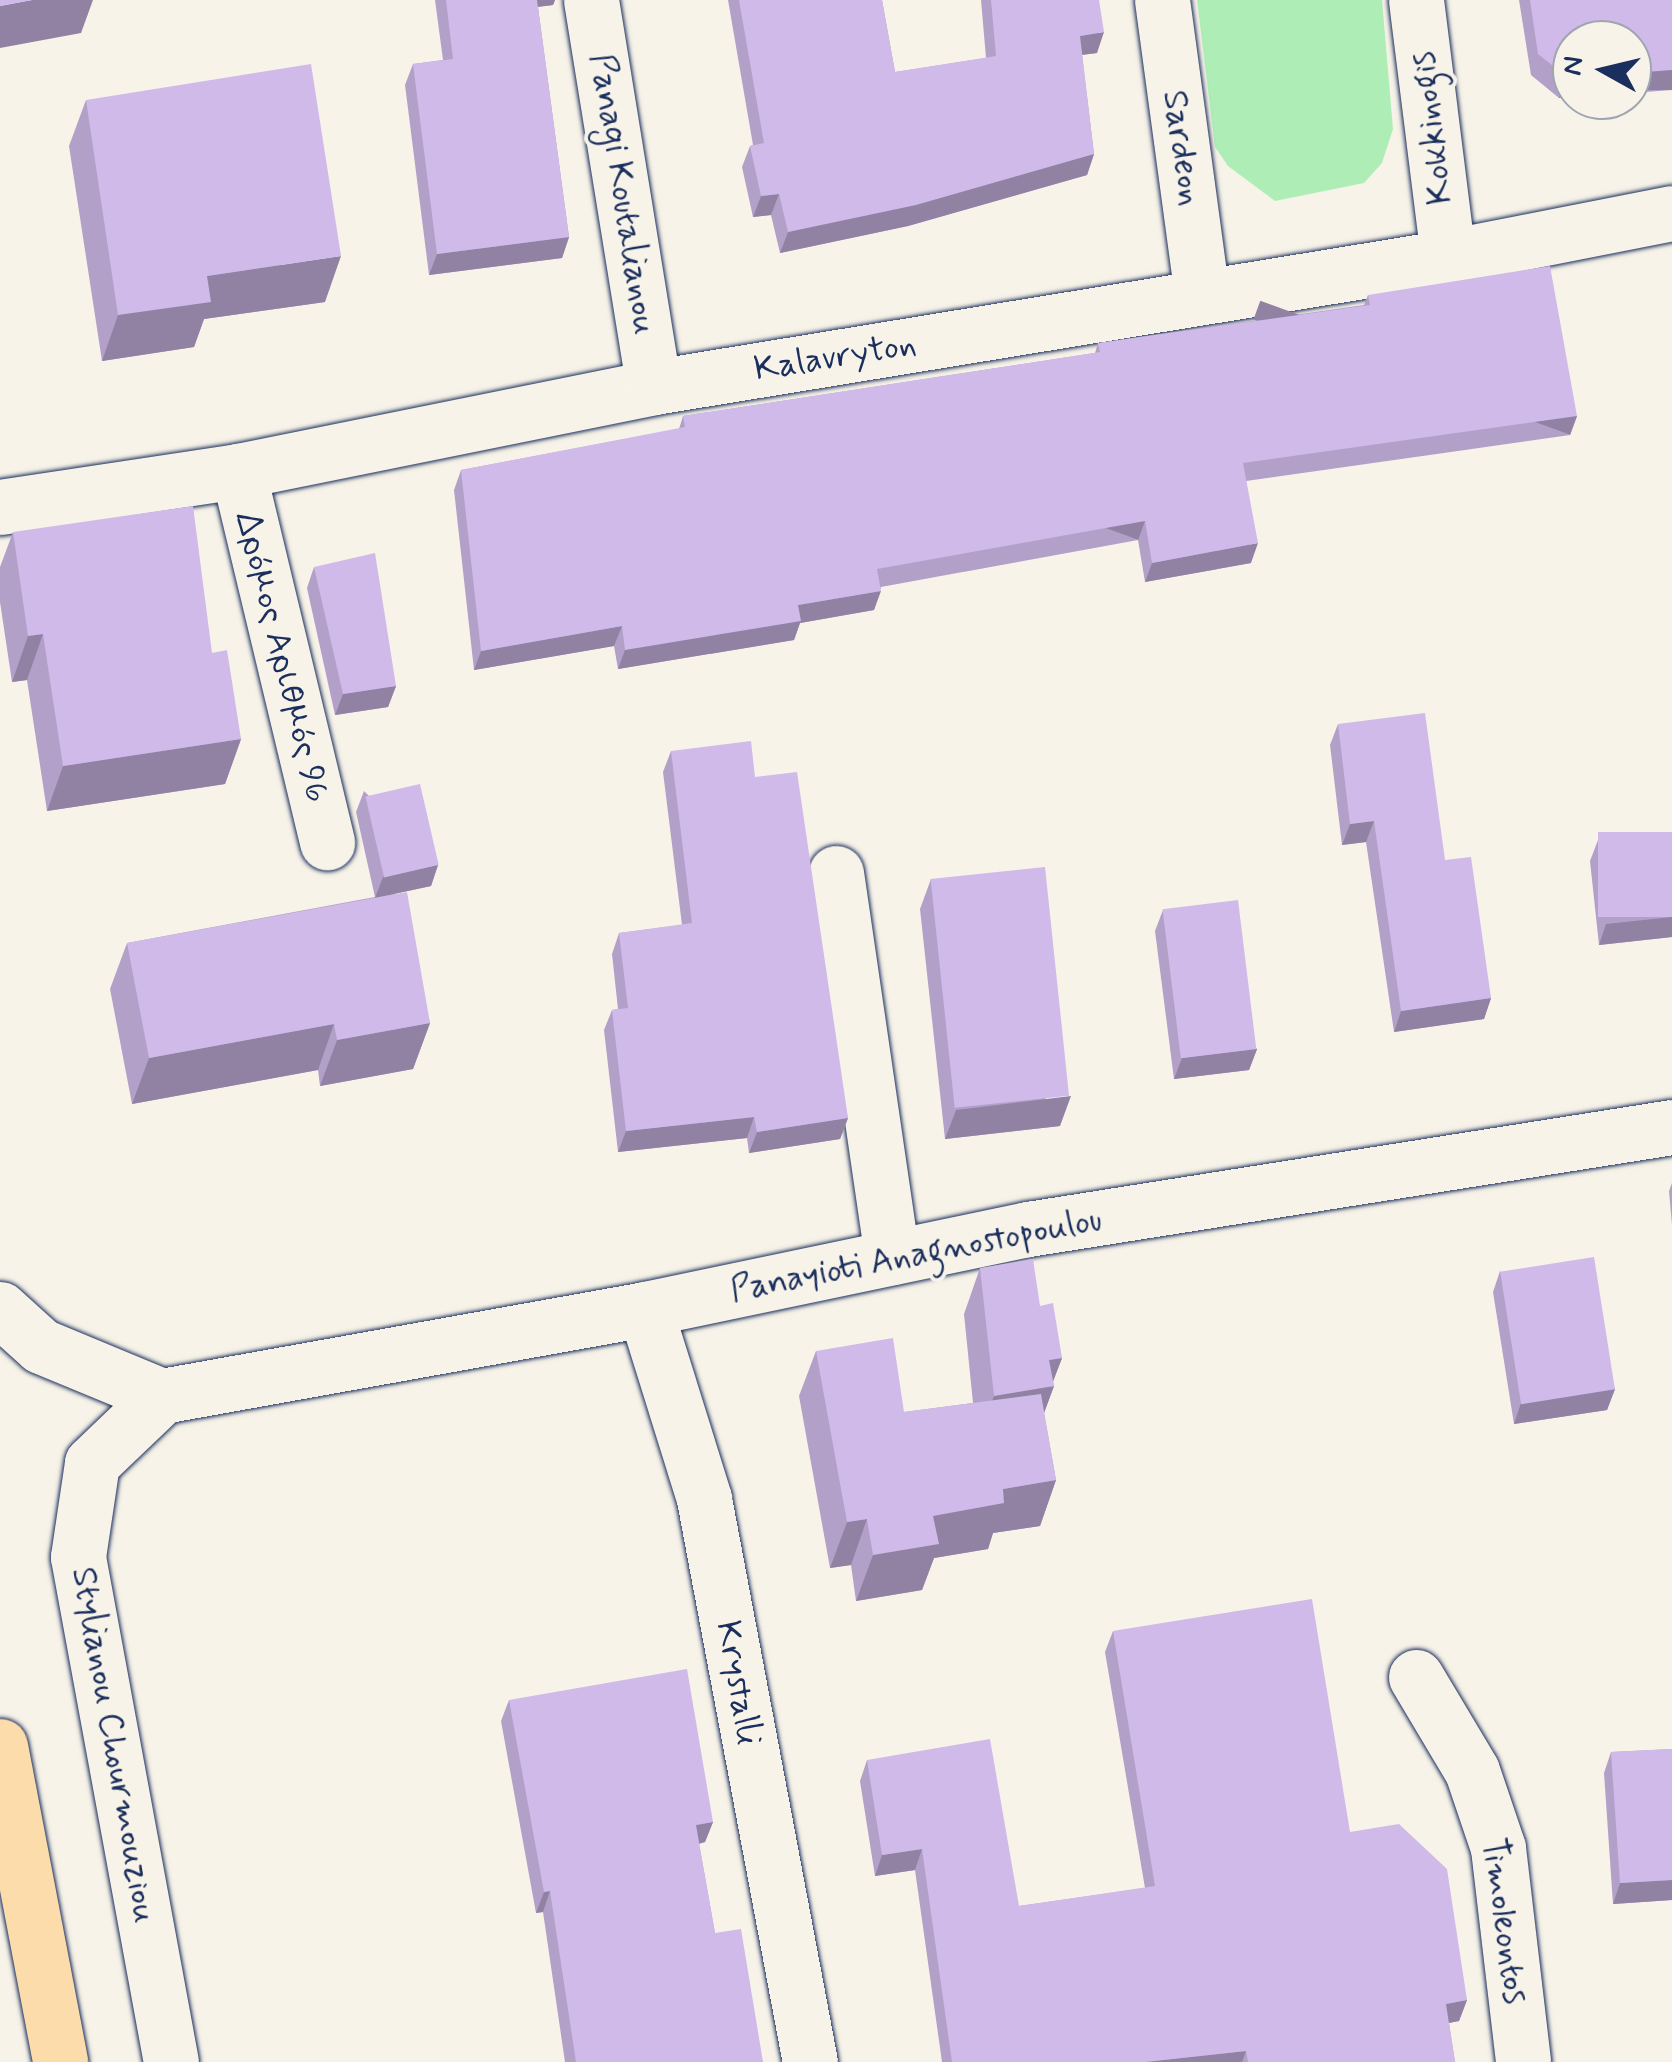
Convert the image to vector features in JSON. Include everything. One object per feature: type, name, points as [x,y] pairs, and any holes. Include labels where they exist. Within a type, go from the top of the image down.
[{"type":"main road","points":[[0,1746],[60,2062]]},
{"type":"street","name":"Panagi Koutalianou","points":[[591,0],[654,387]]},
{"type":"street","name":"Sardeon","points":[[1162,0],[1202,296]]},
{"type":"street","name":"Kokkinogis","points":[[1416,0],[1448,257]]},
{"type":"street","name":"Kalavryton","points":[[0,507],[238,471],[654,387],[1448,257],[1672,213]]},
{"type":"street","name":"Δρόμος Αριθμός 96","points":[[238,471],[327,843]]},
{"type":"street","points":[[836,873],[892,1257]]},
{"type":"street","name":"Panayioti Anagnostopoulou","points":[[162,1396],[645,1309],[1028,1229],[1672,1127]]},
{"type":"street","points":[[0,1309],[41,1346],[162,1396]]},
{"type":"street","name":"Krystalli","points":[[645,1309],[704,1499],[810,2062]]},
{"type":"street","name":"Stylianou Chourmouziou","points":[[162,1396],[92,1463],[78,1556],[172,2062]]},
{"type":"street","name":"Timoleontos","points":[[1416,1677],[1472,1771],[1498,1848],[1523,2062]]},
{"type":"green space","points":[[1197,0],[1382,0],[1393,129],[1382,163],[1364,183],[1275,201],[1228,166],[1215,147]]},
{"type":"building","points":[[0,0],[32,0],[0,6]]},
{"type":"building","points":[[446,0],[537,0],[569,237],[437,254],[413,64],[453,59]]},
{"type":"building","points":[[739,0],[882,0],[895,72],[996,56],[991,0],[1099,0],[1104,32],[1080,36],[1094,154],[916,205],[788,232],[779,194],[761,196],[750,146],[764,143]]},
{"type":"building","points":[[1530,0],[1672,0],[1672,70],[1652,72],[1652,20],[1552,20],[1552,65],[1538,54]]},
{"type":"building","points":[[311,64],[341,256],[207,276],[211,302],[118,315],[86,100]]},
{"type":"building","points":[[1550,266],[1577,416],[1243,463],[1258,543],[1152,563],[1145,521],[877,569],[881,591],[798,605],[801,621],[625,650],[622,626],[481,651],[461,470],[685,427],[683,416],[1100,352],[1098,343],[1370,305],[1368,295]]},
{"type":"building","points":[[193,506],[212,653],[227,650],[241,739],[63,766],[43,634],[28,636],[13,532]]},
{"type":"building","points":[[375,553],[396,686],[343,694],[314,567]]},
{"type":"building","points":[[1425,713],[1445,860],[1471,857],[1491,998],[1401,1011],[1374,821],[1350,824],[1338,724]]},
{"type":"building","points":[[751,741],[755,777],[797,772],[848,1118],[757,1132],[754,1117],[626,1131],[612,1010],[628,1008],[619,933],[692,923],[671,751]]},
{"type":"building","points":[[420,784],[439,865],[384,877],[365,797]]},
{"type":"building","points":[[1598,832],[1672,832],[1672,917],[1598,917]]},
{"type":"building","points":[[1045,867],[1069,1096],[955,1108],[931,879]]},
{"type":"building","points":[[407,892],[430,1023],[337,1040],[334,1024],[149,1058],[127,943]]},
{"type":"building","points":[[1238,900],[1256,1049],[1181,1058],[1163,909]]},
{"type":"building","points":[[1594,1257],[1615,1389],[1521,1404],[1500,1272]]},
{"type":"building","points":[[1033,1259],[1040,1306],[1053,1303],[1062,1358],[1049,1360],[1054,1386],[994,1396],[980,1268]]},
{"type":"building","points":[[893,1338],[904,1412],[1041,1394],[1056,1480],[1003,1489],[1004,1503],[933,1516],[939,1544],[873,1555],[867,1519],[847,1522],[816,1351]]},
{"type":"building","points":[[1312,1599],[1350,1832],[1399,1824],[1447,1869],[1467,2000],[1446,2004],[1455,2062],[1248,2062],[1246,2051],[1145,2062],[952,2062],[922,1849],[882,1855],[867,1760],[990,1739],[1019,1906],[1155,1886],[1113,1631]]},
{"type":"building","points":[[687,1669],[713,1822],[696,1825],[715,1933],[741,1929],[763,2062],[576,2062],[550,1891],[544,1892],[509,1700]]},
{"type":"building","points":[[1672,1749],[1672,1880],[1620,1883],[1611,1752]]}]
